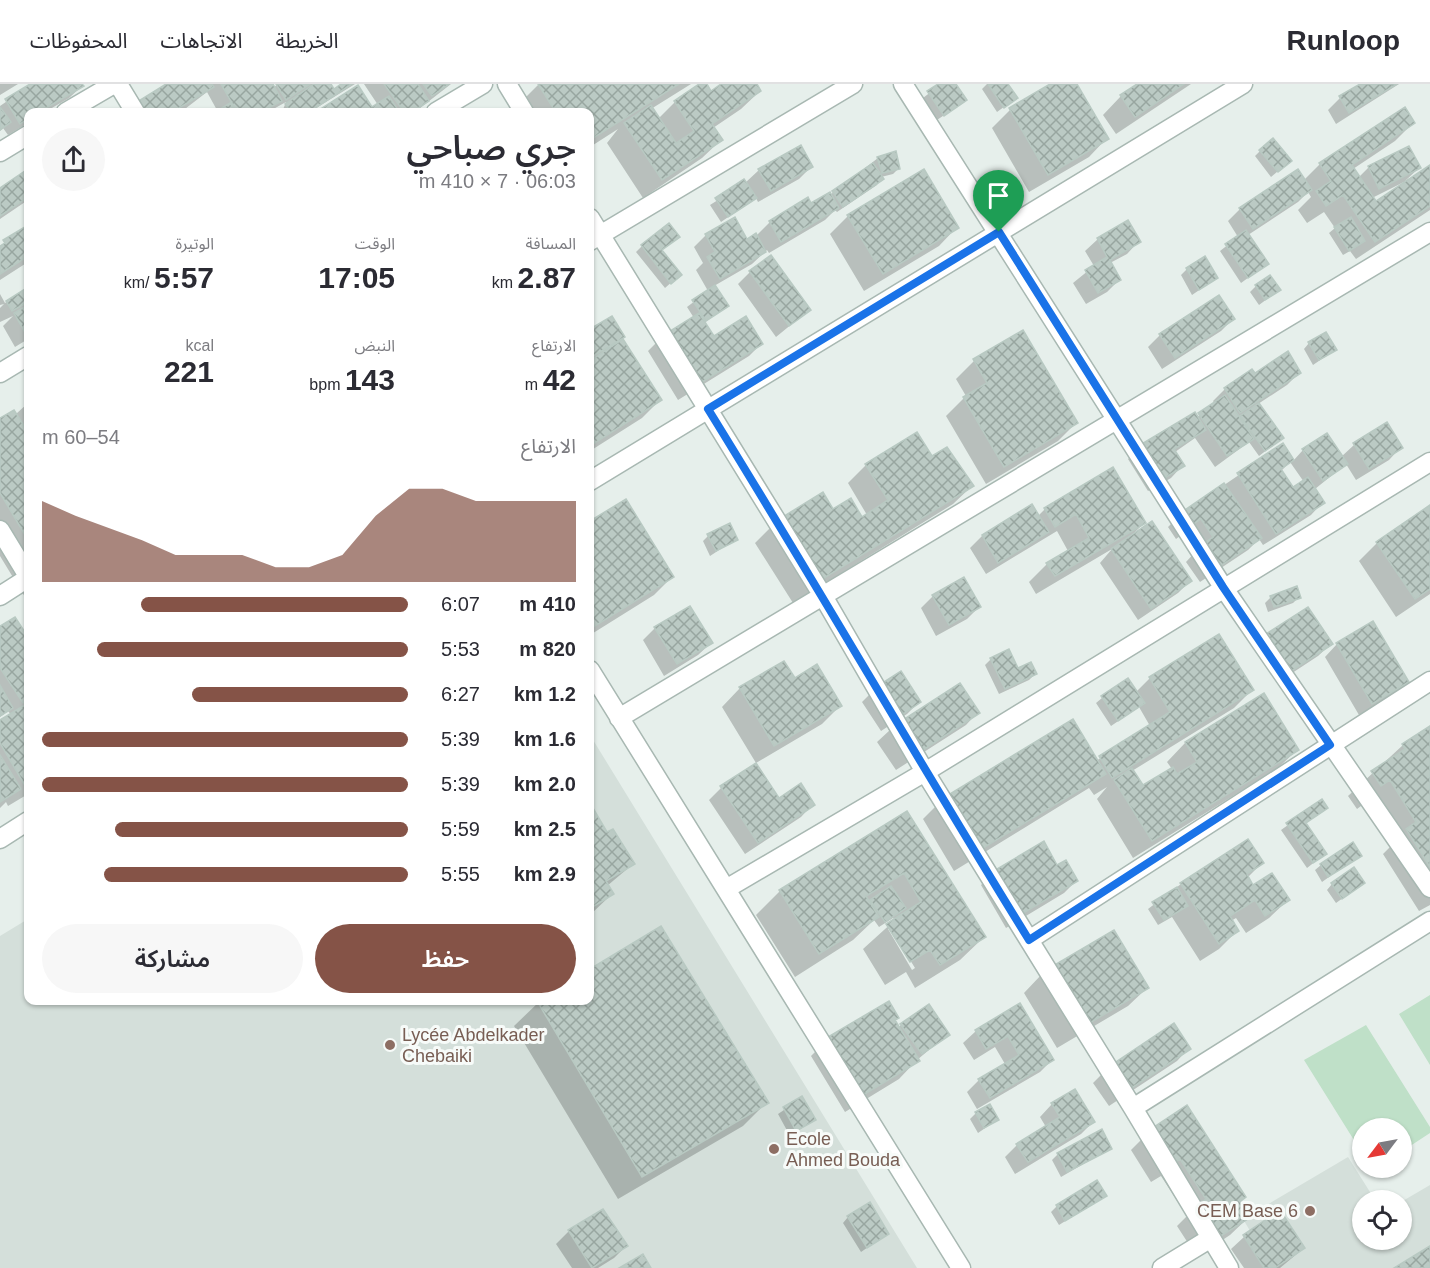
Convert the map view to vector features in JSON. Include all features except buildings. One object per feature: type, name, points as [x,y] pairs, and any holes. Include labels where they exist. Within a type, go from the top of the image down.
[{"type":"street","points":[[73,108],[114,84]]},
{"type":"street","points":[[118,84],[133,108]]},
{"type":"street","points":[[443,108],[483,84]]},
{"type":"street","points":[[507,84],[522,108]]},
{"type":"street","points":[[854,84],[595,238],[708,409],[823,596],[925,772],[1133,1108],[1228,1268]]},
{"type":"street","points":[[903,84],[1223,587],[1430,888]]},
{"type":"street","points":[[594,479],[1243,84]]},
{"type":"street","points":[[0,152],[24,137]]},
{"type":"street","points":[[619,718],[1430,232]]},
{"type":"street","points":[[0,373],[24,358]]},
{"type":"street","points":[[726,889],[925,772],[1430,462]]},
{"type":"street","points":[[0,530],[24,570]]},
{"type":"street","points":[[0,596],[24,580]]},
{"type":"street","points":[[594,677],[961,1268]]},
{"type":"street","points":[[1029,940],[1430,681]]},
{"type":"street","points":[[0,839],[24,824]]},
{"type":"street","points":[[1133,1108],[1430,921]]},
{"type":"street","points":[[1162,1268],[1211,1238]]},
{"type":"shaded area","name":"Lycée Abdelkader Chebaiki","points":[[594,742],[917,1268],[0,1268],[0,936],[24,921],[24,1005],[594,1005]]},
{"type":"shaded area","name":"CEM Base 6","points":[[1348,1157],[1352,1163],[1352,1178],[1361,1178],[1369,1190],[1352,1190],[1352,1250],[1412,1250],[1412,1196],[1430,1185],[1430,1268],[1272,1268],[1243,1219]]},
{"type":"green space","points":[[1430,995],[1430,1065],[1399,1014]]},
{"type":"green space","points":[[1366,1025],[1430,1127],[1430,1133],[1412,1145],[1412,1118],[1352,1118],[1352,1137],[1304,1060]]},
{"type":"place","name":"Lycée Abdelkader Chebaiki","points":[[390,1045]]},
{"type":"place","name":"Ecole Ahmed Bouda","points":[[774,1149]]},
{"type":"place","name":"CEM Base 6","points":[[1310,1211]]},
{"type":"route","points":[[999,232],[1223,587],[1330,745],[1029,940],[925,772],[823,596],[708,409],[999,232]]}]
